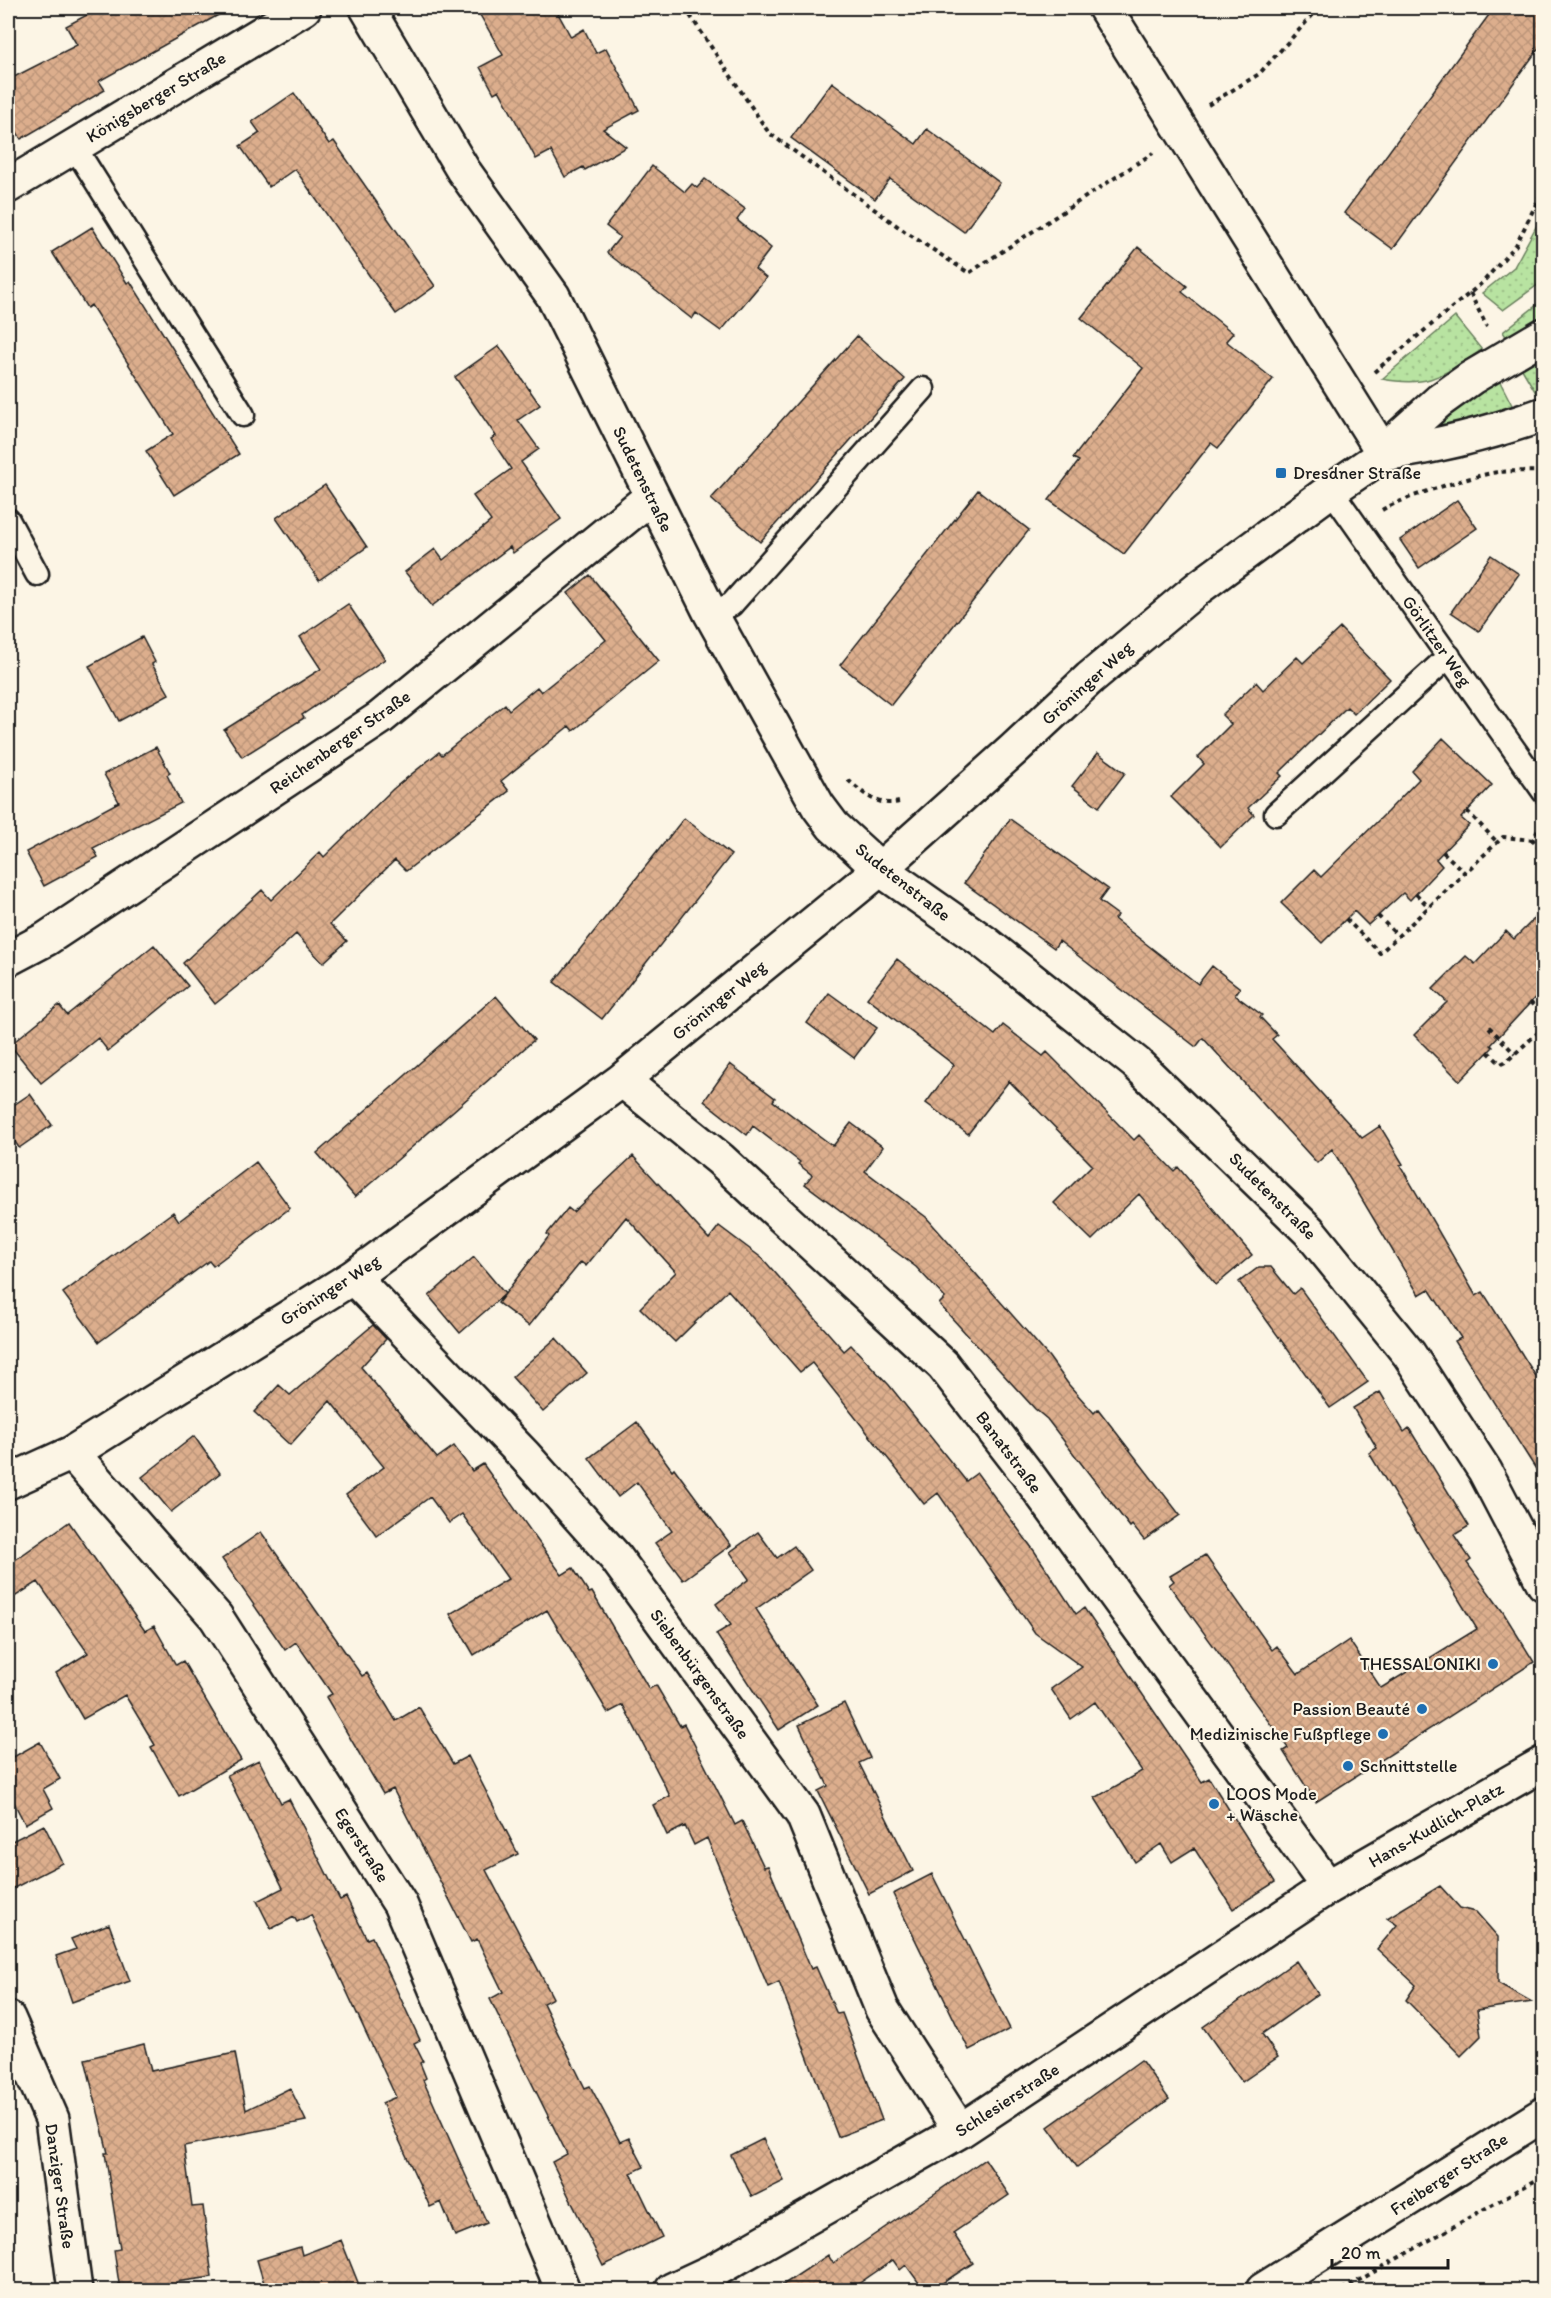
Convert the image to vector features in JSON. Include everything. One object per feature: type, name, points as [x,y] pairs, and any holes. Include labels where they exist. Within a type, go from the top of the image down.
[{"type":"street","name":"Königsberger Straße","points":[[8,186],[304,8]]},
{"type":"street","name":"Sudetenstraße","points":[[367,8],[463,170],[553,296],[710,612],[818,806],[834,826],[880,869],[984,942],[1137,1063],[1309,1231],[1409,1354],[1485,1471],[1544,1584]]},
{"type":"street","points":[[1105,8],[1384,454]]},
{"type":"street","name":"Gröninger Weg","points":[[8,1482],[72,1453],[353,1277],[622,1080],[880,869],[1090,678],[1198,588],[1384,454],[1398,438],[1439,401],[1471,378],[1544,335]]},
{"type":"street","name":"Gröninger Weg","points":[[1384,454],[1475,436],[1544,414]]},
{"type":"street","name":"Reichenberger Straße","points":[[8,959],[46,939],[380,718],[652,496]]},
{"type":"street","name":"Banatstraße","points":[[622,1080],[720,1159],[943,1365],[1028,1475],[1328,1887]]},
{"type":"street","name":"Siebenbürgenstraße","points":[[353,1277],[525,1456],[616,1558],[803,1815],[882,2009],[960,2131]]},
{"type":"street","name":"Egerstraße","points":[[72,1453],[216,1617],[400,1904],[563,2290]]},
{"type":"street","name":"Hans-Kudlich-Platz","points":[[1328,1887],[1544,1763]]},
{"type":"street","name":"Schlesierstraße","points":[[672,2290],[717,2269],[960,2131],[1328,1887]]},
{"type":"street","name":"Danziger Straße","points":[[8,2018],[52,2119],[75,2290]]},
{"type":"street","name":"Freiberger Straße","points":[[1263,2290],[1544,2114]]},
{"type":"lane","points":[[74,146],[243,415]]},
{"type":"lane","points":[[710,612],[731,605],[923,389]]},
{"type":"lane","name":"Görlitzer Weg","points":[[1331,490],[1544,792]]},
{"type":"lane","points":[[8,520],[38,574]]},
{"type":"lane","points":[[1276,814],[1449,656]]},
{"type":"path","points":[[685,8],[769,133],[907,233],[969,273],[1259,74],[1319,8]]},
{"type":"path","points":[[1347,394],[1482,283],[1516,245],[1544,188]]},
{"type":"path","points":[[1470,293],[1488,330]]},
{"type":"path","points":[[1356,527],[1389,506],[1433,490],[1493,473],[1544,471]]},
{"type":"path","points":[[846,779],[867,797],[883,803],[902,801]]},
{"type":"path","points":[[1467,811],[1498,843]]},
{"type":"path","points":[[1533,840],[1544,820]]},
{"type":"path","points":[[1346,919],[1380,953],[1503,837],[1533,840],[1544,855]]},
{"type":"path","points":[[1443,852],[1465,873]]},
{"type":"path","points":[[1416,894],[1429,907]]},
{"type":"path","points":[[1378,916],[1397,935]]},
{"type":"path","points":[[1530,1002],[1544,1016]]},
{"type":"path","points":[[1489,1027],[1515,1054]]},
{"type":"path","points":[[1488,1052],[1501,1064],[1544,1028]]},
{"type":"path","points":[[1342,2290],[1544,2175]]},
{"type":"green space","points":[[1543,214],[1543,281],[1503,310],[1482,293],[1514,267]]},
{"type":"green space","points":[[1543,300],[1543,315],[1507,338],[1503,332]]},
{"type":"green space","points":[[1455,317],[1482,350],[1446,373],[1425,380],[1413,382],[1382,379]]},
{"type":"green space","points":[[1543,353],[1543,396],[1539,398],[1519,364]]},
{"type":"green space","points":[[1496,374],[1513,407],[1449,434],[1424,422]]},
{"type":"building","points":[[100,8],[231,8],[99,81],[105,90],[21,139],[8,116],[8,80],[77,45],[66,26]]},
{"type":"building","points":[[476,8],[555,8],[571,37],[584,29],[596,53],[606,48],[639,110],[603,129],[626,147],[585,170],[583,167],[565,177],[551,151],[536,159],[499,90],[494,93],[480,67],[503,55]]},
{"type":"building","points":[[1494,8],[1544,8],[1544,41],[1393,249],[1344,213]]},
{"type":"building","points":[[832,82],[916,144],[927,129],[1000,183],[964,232],[890,179],[875,199],[791,138]]},
{"type":"building","points":[[294,93],[329,144],[334,141],[435,286],[396,314],[295,169],[269,187],[240,146],[260,133],[252,122]]},
{"type":"building","points":[[652,166],[685,192],[692,184],[697,188],[705,179],[745,209],[737,220],[771,248],[755,269],[766,278],[721,331],[696,313],[692,319],[607,253],[620,237],[606,226]]},
{"type":"building","points":[[92,227],[127,283],[130,281],[239,454],[174,495],[146,451],[173,434],[91,305],[87,308],[52,252]]},
{"type":"building","points":[[1138,247],[1187,286],[1182,292],[1233,333],[1226,341],[1273,379],[1218,448],[1211,443],[1124,554],[1049,500],[1079,461],[1073,458],[1143,368],[1081,318]]},
{"type":"building","points":[[857,336],[905,379],[760,542],[711,499]]},
{"type":"building","points":[[499,346],[540,405],[518,420],[539,449],[521,462],[561,519],[513,553],[510,547],[432,606],[405,572],[435,549],[443,560],[491,521],[473,496],[511,469],[491,439],[496,436],[455,377]]},
{"type":"building","points":[[325,485],[367,547],[319,580],[276,518]]},
{"type":"building","points":[[978,490],[1029,530],[891,705],[840,665]]},
{"type":"building","points":[[1457,500],[1477,528],[1419,568],[1400,540]]},
{"type":"building","points":[[1491,555],[1519,574],[1479,631],[1451,612]]},
{"type":"building","points":[[590,575],[659,661],[573,731],[569,726],[501,781],[509,791],[406,871],[395,860],[330,924],[347,941],[323,963],[296,934],[255,972],[215,1004],[183,963],[262,890],[271,900],[320,852],[324,857],[393,789],[439,752],[442,755],[505,704],[509,710],[537,687],[541,692],[606,640],[568,593]]},
{"type":"building","points":[[348,604],[385,659],[302,715],[304,718],[242,757],[224,730],[321,669],[300,637]]},
{"type":"building","points":[[1340,628],[1390,679],[1354,714],[1347,707],[1279,773],[1282,776],[1248,808],[1254,815],[1221,847],[1171,797],[1204,764],[1198,757],[1231,724],[1222,715],[1256,682],[1263,690],[1297,657],[1303,663]]},
{"type":"building","points":[[142,637],[155,662],[152,664],[169,694],[119,721],[89,666]]},
{"type":"building","points":[[1443,738],[1492,785],[1461,818],[1469,825],[1436,859],[1442,866],[1410,900],[1403,893],[1368,925],[1354,911],[1322,943],[1281,903],[1314,870],[1321,877],[1387,812],[1419,779],[1412,771]]},
{"type":"building","points":[[156,747],[170,773],[167,775],[181,803],[93,848],[98,857],[44,886],[26,852],[119,802],[104,774]]},
{"type":"building","points":[[1098,753],[1125,773],[1099,807],[1072,786]]},
{"type":"building","points":[[684,818],[731,855],[602,1019],[554,982]]},
{"type":"building","points":[[1010,819],[1108,889],[1099,901],[1118,915],[1114,919],[1198,984],[1212,966],[1240,988],[1235,995],[1262,1015],[1260,1017],[1277,1035],[1272,1039],[1362,1138],[1380,1126],[1476,1296],[1483,1292],[1544,1389],[1544,1482],[1455,1341],[1461,1338],[1429,1289],[1419,1295],[1332,1149],[1317,1163],[1203,1038],[1196,1047],[1059,941],[1054,948],[964,883]]},
{"type":"building","points":[[1544,909],[1544,988],[1460,1081],[1414,1035],[1447,1002],[1433,989],[1466,956],[1475,964],[1506,931],[1514,939]]},
{"type":"building","points":[[154,945],[188,986],[108,1051],[98,1038],[41,1083],[10,1045],[59,1005],[67,1015]]},
{"type":"building","points":[[897,959],[995,1035],[1003,1025],[1043,1056],[1047,1052],[1134,1140],[1139,1135],[1174,1171],[1178,1167],[1252,1255],[1216,1285],[1139,1194],[1092,1240],[1054,1203],[1092,1165],[1009,1081],[968,1134],[926,1103],[954,1065],[867,998]]},
{"type":"building","points":[[829,993],[877,1028],[854,1058],[807,1023]]},
{"type":"building","points":[[496,996],[534,1040],[355,1197],[317,1153]]},
{"type":"building","points":[[730,1064],[775,1098],[773,1101],[833,1146],[851,1123],[883,1147],[865,1171],[926,1217],[1049,1357],[1069,1385],[1094,1413],[1098,1409],[1180,1515],[1144,1540],[1132,1525],[1130,1527],[1047,1419],[1035,1409],[939,1304],[945,1298],[916,1267],[805,1184],[812,1175],[798,1164],[800,1162],[753,1126],[747,1135],[704,1101]]},
{"type":"building","points":[[30,1094],[52,1125],[19,1148],[8,1131],[8,1109]]},
{"type":"building","points":[[633,1156],[709,1239],[719,1226],[763,1259],[844,1351],[851,1345],[889,1385],[966,1481],[977,1473],[1035,1552],[1076,1614],[1084,1608],[1202,1782],[1209,1778],[1275,1882],[1233,1909],[1194,1848],[1172,1862],[1161,1844],[1135,1862],[1095,1798],[1142,1771],[1095,1702],[1071,1719],[1051,1689],[1082,1667],[1035,1633],[938,1493],[924,1504],[812,1363],[800,1372],[728,1290],[675,1342],[640,1308],[676,1272],[626,1217],[586,1266],[581,1262],[529,1326],[498,1303],[568,1208],[573,1212]]},
{"type":"building","points":[[256,1162],[290,1208],[213,1266],[209,1261],[99,1342],[63,1293],[173,1212],[179,1221]]},
{"type":"building","points":[[474,1257],[505,1294],[460,1333],[429,1296]]},
{"type":"building","points":[[1259,1267],[1271,1267],[1293,1294],[1300,1288],[1368,1382],[1330,1408],[1239,1282]]},
{"type":"building","points":[[373,1325],[386,1339],[361,1367],[437,1458],[454,1446],[472,1471],[483,1464],[562,1575],[573,1568],[589,1593],[592,1592],[649,1689],[656,1685],[680,1726],[684,1724],[735,1825],[742,1821],[764,1867],[768,1866],[811,1969],[816,1967],[837,2014],[842,2013],[882,2120],[838,2137],[779,1982],[768,1987],[707,1838],[694,1845],[685,1826],[667,1835],[653,1805],[670,1796],[623,1705],[608,1713],[547,1610],[474,1655],[450,1614],[508,1579],[462,1514],[449,1523],[430,1497],[377,1536],[346,1495],[384,1467],[330,1401],[290,1445],[254,1412],[279,1385],[290,1395]]},
{"type":"building","points":[[556,1338],[587,1373],[543,1412],[512,1377]]},
{"type":"building","points":[[1380,1392],[1404,1432],[1409,1428],[1469,1526],[1454,1535],[1471,1560],[1467,1563],[1503,1612],[1534,1662],[1316,1802],[1283,1751],[1288,1748],[1169,1585],[1174,1581],[1170,1576],[1205,1555],[1272,1650],[1277,1646],[1298,1674],[1349,1640],[1381,1688],[1477,1629],[1369,1453],[1377,1448],[1353,1408]]},
{"type":"building","points":[[637,1422],[731,1545],[683,1580],[655,1543],[672,1531],[637,1482],[618,1497],[589,1458]]},
{"type":"building","points":[[194,1436],[220,1473],[171,1512],[142,1477]]},
{"type":"building","points":[[69,1522],[145,1631],[154,1626],[176,1665],[183,1661],[241,1760],[179,1796],[151,1747],[155,1745],[125,1695],[83,1719],[56,1673],[88,1653],[38,1582],[8,1601],[8,1565]]},
{"type":"building","points":[[261,1532],[362,1676],[367,1673],[396,1721],[419,1707],[453,1764],[468,1756],[518,1854],[486,1870],[553,1998],[543,2003],[585,2088],[590,2086],[620,2142],[629,2138],[644,2167],[631,2173],[662,2237],[603,2266],[552,2162],[567,2154],[490,1999],[503,1992],[477,1939],[471,1942],[393,1789],[383,1794],[326,1697],[332,1694],[296,1642],[285,1650],[222,1559]]},
{"type":"building","points":[[758,1532],[777,1558],[794,1546],[811,1570],[756,1609],[818,1705],[779,1730],[716,1634],[731,1625],[716,1604],[749,1579],[730,1552]]},
{"type":"building","points":[[844,1703],[870,1758],[859,1763],[913,1871],[869,1894],[818,1791],[828,1786],[799,1725]]},
{"type":"building","points":[[40,1742],[60,1779],[43,1789],[53,1808],[25,1824],[8,1791],[8,1760]]},
{"type":"building","points":[[259,1760],[281,1803],[289,1799],[340,1900],[346,1897],[367,1939],[372,1937],[420,2040],[414,2043],[423,2061],[420,2063],[426,2078],[423,2080],[487,2223],[455,2236],[441,2202],[430,2207],[382,2103],[396,2097],[311,1915],[297,1922],[294,1917],[271,1929],[257,1901],[283,1888],[227,1775]]},
{"type":"building","points":[[44,1825],[63,1863],[8,1891],[8,1843]]},
{"type":"building","points":[[932,1874],[1010,2029],[969,2050],[893,1894]]},
{"type":"building","points":[[1440,1886],[1460,1908],[1476,1912],[1498,1937],[1498,1983],[1532,2002],[1477,2010],[1481,2036],[1461,2056],[1406,2000],[1416,1985],[1377,1949],[1397,1925],[1387,1918]]},
{"type":"building","points":[[109,1924],[130,1981],[72,2002],[56,1956],[76,1949],[71,1939]]},
{"type":"building","points":[[1296,1961],[1318,1994],[1262,2034],[1278,2057],[1242,2082],[1203,2027]]},
{"type":"building","points":[[144,2044],[151,2071],[235,2053],[246,2110],[290,2088],[306,2121],[184,2146],[192,2207],[203,2206],[212,2277],[176,2282],[177,2290],[120,2290],[114,2250],[120,2249],[105,2153],[108,2153],[85,2059]]},
{"type":"building","points":[[1141,2060],[1169,2099],[1077,2167],[1048,2127]]},
{"type":"building","points":[[763,2139],[784,2181],[752,2197],[731,2155]]},
{"type":"building","points":[[985,2159],[1009,2195],[953,2233],[973,2263],[932,2290],[924,2290],[906,2265],[900,2270],[893,2260],[852,2290],[775,2290],[828,2255],[833,2263]]},
{"type":"building","points":[[341,2240],[361,2290],[266,2290],[257,2260],[300,2247],[302,2255]]},
{"type":"place","name":"Dresdner Straße","points":[[1281,473]]},
{"type":"place","name":"THESSALONIKI","points":[[1493,1664]]},
{"type":"place","name":"Passion Beauté","points":[[1422,1709]]},
{"type":"place","name":"Medizinische Fußpflege","points":[[1383,1734]]},
{"type":"place","name":"Schnittstelle","points":[[1348,1766]]},
{"type":"place","name":"LOOS Mode + Wäsche","points":[[1214,1804]]}]
